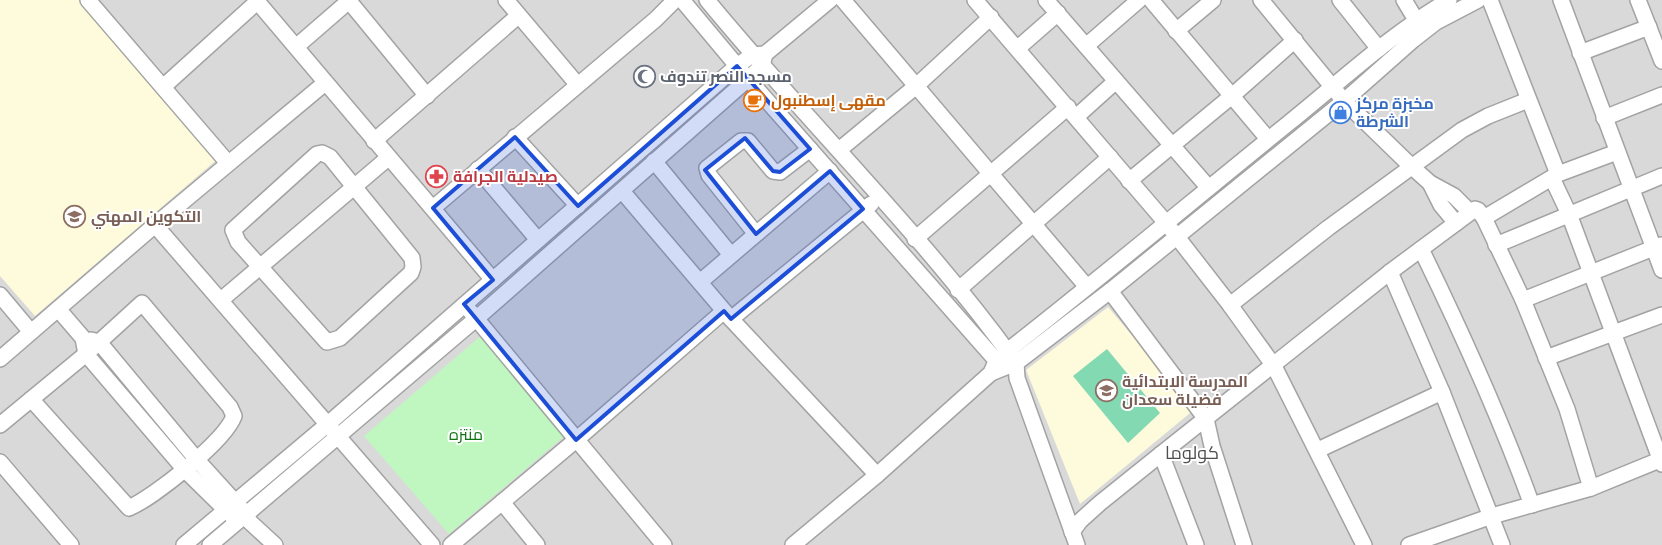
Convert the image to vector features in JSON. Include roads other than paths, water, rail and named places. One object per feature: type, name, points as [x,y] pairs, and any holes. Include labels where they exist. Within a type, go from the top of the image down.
[{"type":"street","points":[[88,0],[228,163]]},
{"type":"street","points":[[506,0],[577,84]]},
{"type":"street","points":[[433,208],[656,19],[674,0]]},
{"type":"street","points":[[682,0],[748,79],[1005,366]]},
{"type":"street","points":[[707,0],[760,58],[958,290],[1005,366],[1075,538]]},
{"type":"street","points":[[184,545],[328,424],[737,66],[760,58],[830,0]]},
{"type":"street","points":[[843,0],[1087,287]]},
{"type":"street","points":[[975,0],[1018,48],[1176,236],[1230,305],[1274,366],[1318,450],[1364,545]]},
{"type":"street","points":[[1046,0],[1208,187]]},
{"type":"street","points":[[1086,46],[1139,0]]},
{"type":"street","points":[[1150,0],[1268,139]]},
{"type":"street","points":[[1176,32],[1212,0]]},
{"type":"street","points":[[1340,0],[1379,49]]},
{"type":"street","points":[[1404,0],[1416,20]]},
{"type":"street","points":[[793,545],[1005,366],[1087,287],[1379,49],[1416,20],[1449,0]]},
{"type":"street","points":[[1005,366],[1110,291],[1344,101],[1436,22],[1478,0]]},
{"type":"street","points":[[1409,545],[1492,516],[1591,488],[1662,461],[1490,0]]},
{"type":"street","points":[[1561,0],[1616,152],[1657,246],[1662,270]]},
{"type":"street","points":[[1638,0],[1662,61]]},
{"type":"street","points":[[163,87],[257,1],[297,46],[374,142],[433,208],[493,280]]},
{"type":"street","points":[[297,46],[349,1],[427,96]]},
{"type":"street","points":[[1270,3],[1295,40],[1344,101],[1430,183],[1454,196],[1477,215],[1496,246],[1523,300],[1567,409],[1591,488]]},
{"type":"street","points":[[1018,48],[1058,13]]},
{"type":"street","points":[[374,142],[518,16]]},
{"type":"street","points":[[839,150],[915,87],[991,18]]},
{"type":"street","points":[[1580,53],[1649,27]]},
{"type":"street","points":[[1129,181],[1233,96],[1295,40]]},
{"type":"street","points":[[210,545],[245,519],[622,191],[748,79],[760,58]]},
{"type":"street","points":[[915,238],[992,173],[1116,81]]},
{"type":"street","points":[[0,359],[228,163],[325,83]]},
{"type":"street","points":[[1604,118],[1662,95]]},
{"type":"street","points":[[1230,305],[1328,228],[1462,130],[1488,116],[1528,100]]},
{"type":"street","points":[[515,137],[578,206]]},
{"type":"street","points":[[756,234],[709,175],[707,168],[741,141],[748,142],[773,171],[780,172],[810,149]]},
{"type":"street","points":[[1075,538],[1094,509],[1390,272],[1456,223],[1477,215],[1555,176],[1616,152]]},
{"type":"street","points":[[322,153],[330,157],[354,188],[412,258],[413,267],[411,273],[340,338],[327,342],[238,242],[233,230],[317,154],[322,153]]},
{"type":"street","points":[[958,290],[1110,157]]},
{"type":"street","points":[[221,300],[261,268],[388,158]]},
{"type":"street","points":[[654,161],[731,255]]},
{"type":"street","points":[[627,162],[638,175]]},
{"type":"street","points":[[478,169],[538,240]]},
{"type":"street","points":[[700,282],[830,171]]},
{"type":"street","points":[[1496,246],[1662,176]]},
{"type":"street","points":[[1430,183],[1441,205],[1456,223]]},
{"type":"street","points":[[622,191],[728,315],[876,475]]},
{"type":"street","points":[[451,545],[728,315],[880,197]]},
{"type":"street","points":[[155,225],[340,436],[432,545]]},
{"type":"street","points":[[1523,300],[1590,271],[1657,246]]},
{"type":"street","points":[[1421,249],[1502,424],[1532,505]]},
{"type":"street","points":[[1390,272],[1442,392],[1502,545]]},
{"type":"street","points":[[1110,291],[1206,419],[1212,446],[1244,545]]},
{"type":"street","points":[[0,295],[31,332]]},
{"type":"street","points":[[0,426],[32,399],[86,354],[139,304],[144,304],[234,412],[233,420],[197,460],[131,508],[126,507],[32,399]]},
{"type":"street","points":[[464,304],[664,545]]},
{"type":"street","points":[[58,308],[83,338],[86,354],[185,470],[276,545]]},
{"type":"street","points":[[1546,358],[1662,315]]},
{"type":"street","points":[[83,338],[99,342],[197,460],[230,506]]},
{"type":"street","points":[[1318,450],[1442,392]]},
{"type":"street","points":[[1161,454],[1196,545]]},
{"type":"street","points":[[0,462],[71,545]]},
{"type":"street","points":[[502,502],[537,545]]},
{"type":"place","name":"مسجد النصر تندوف","points":[[644,76]]},
{"type":"place","name":"مقهى إسطنبول","points":[[755,100]]},
{"type":"place","name":"مخبزة مركز الشرطة","points":[[1340,112]]},
{"type":"place","name":"صيدلية الجرافة","points":[[437,176]]},
{"type":"place","name":"التكوين المهني","points":[[75,216]]},
{"type":"place","name":"المدرسة الابتدائية فضيلة سعدان","points":[[1106,390]]},
{"type":"district","name":"كولوما","points":[[1192,452]]},
{"type":"park label","name":"منتزه","points":[[466,434]]}]
